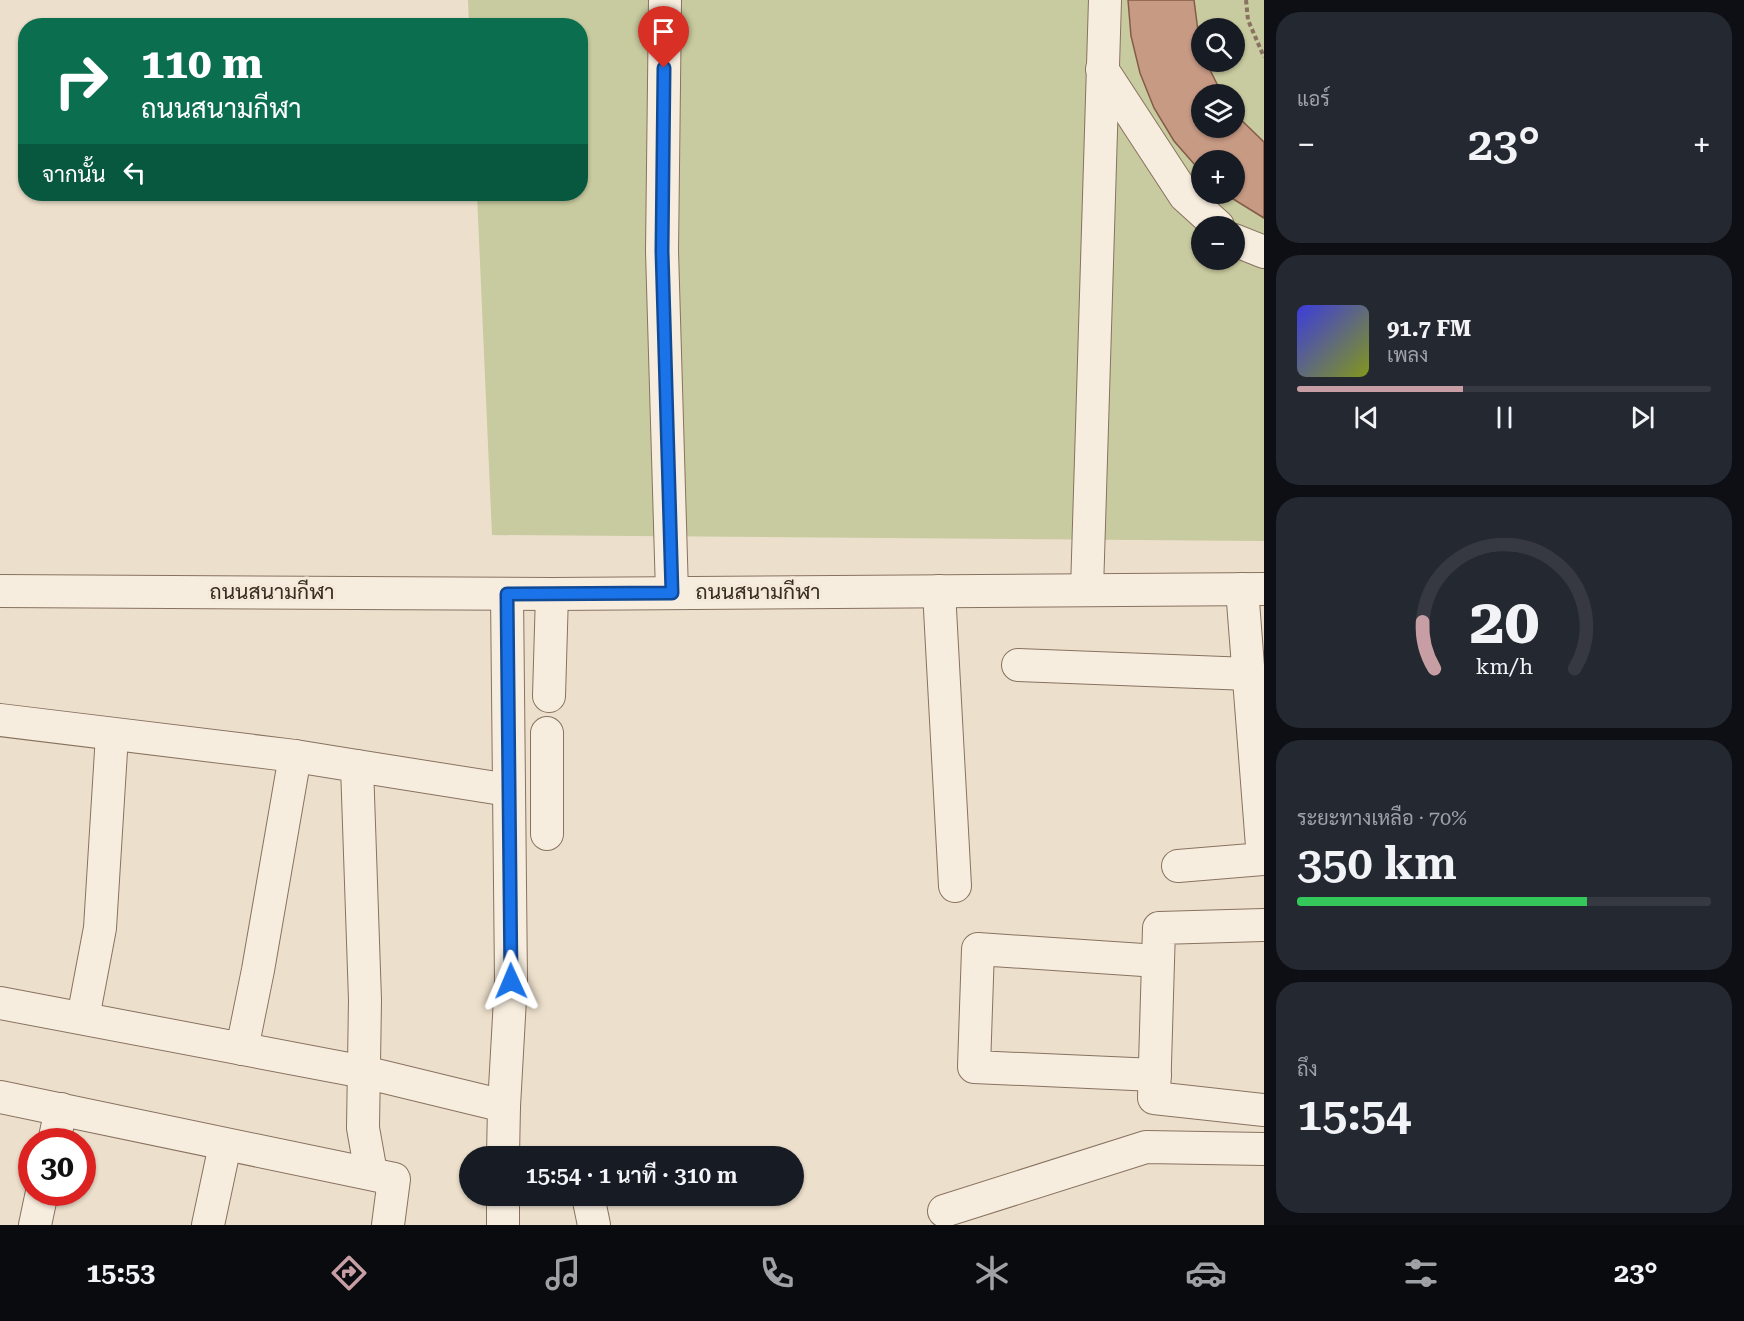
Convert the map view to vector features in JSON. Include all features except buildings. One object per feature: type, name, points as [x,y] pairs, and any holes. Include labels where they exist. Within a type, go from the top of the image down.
[{"type":"street","points":[[665,0],[662,251],[672,593]]},
{"type":"street","points":[[1086,590],[1105,0]]},
{"type":"street","points":[[1102,69],[1185,196],[1207,216]]},
{"type":"street","points":[[1245,244],[1264,252]]},
{"type":"street","points":[[1178,867],[1263,859],[1249,674],[1253,589]]},
{"type":"street","name":"ถนนสนามกีฬา","points":[[0,591],[552,594],[1253,589]]},
{"type":"street","points":[[939,591],[955,886]]},
{"type":"street","points":[[503,1146],[511,981],[507,594]]},
{"type":"street","points":[[549,696],[552,594]]},
{"type":"street","points":[[1018,665],[1249,674]]},
{"type":"street","points":[[0,720],[295,756],[508,790]]},
{"type":"street","points":[[547,733],[547,834]]},
{"type":"street","points":[[83,1018],[100,928],[112,735]]},
{"type":"street","points":[[242,1049],[295,756]]},
{"type":"street","points":[[357,766],[365,1000],[363,1128],[371,1173]]},
{"type":"street","points":[[1264,925],[1159,928],[1154,1098],[1264,1110]]},
{"type":"street","points":[[1155,1075],[974,1067],[974,1055],[978,949],[1158,961]]},
{"type":"street","points":[[0,1003],[364,1072],[504,1106]]},
{"type":"street","points":[[0,1097],[394,1179],[388,1225]]},
{"type":"street","points":[[57,1128],[61,1109]]},
{"type":"street","points":[[208,1225],[225,1145]]},
{"type":"street","points":[[944,1211],[1146,1147],[1264,1149]]},
{"type":"street","points":[[35,1225],[39,1206]]},
{"type":"street","points":[[503,1206],[503,1225]]},
{"type":"street","points":[[590,1206],[594,1225]]},
{"type":"path","points":[[1246,0],[1248,20],[1264,57]]},
{"type":"green space","points":[[468,0],[1264,0],[1264,541],[492,535],[477,201],[588,201],[588,18],[469,18]]},
{"type":"route","points":[[511,981],[507,594],[672,593],[662,251],[664,68]]}]
